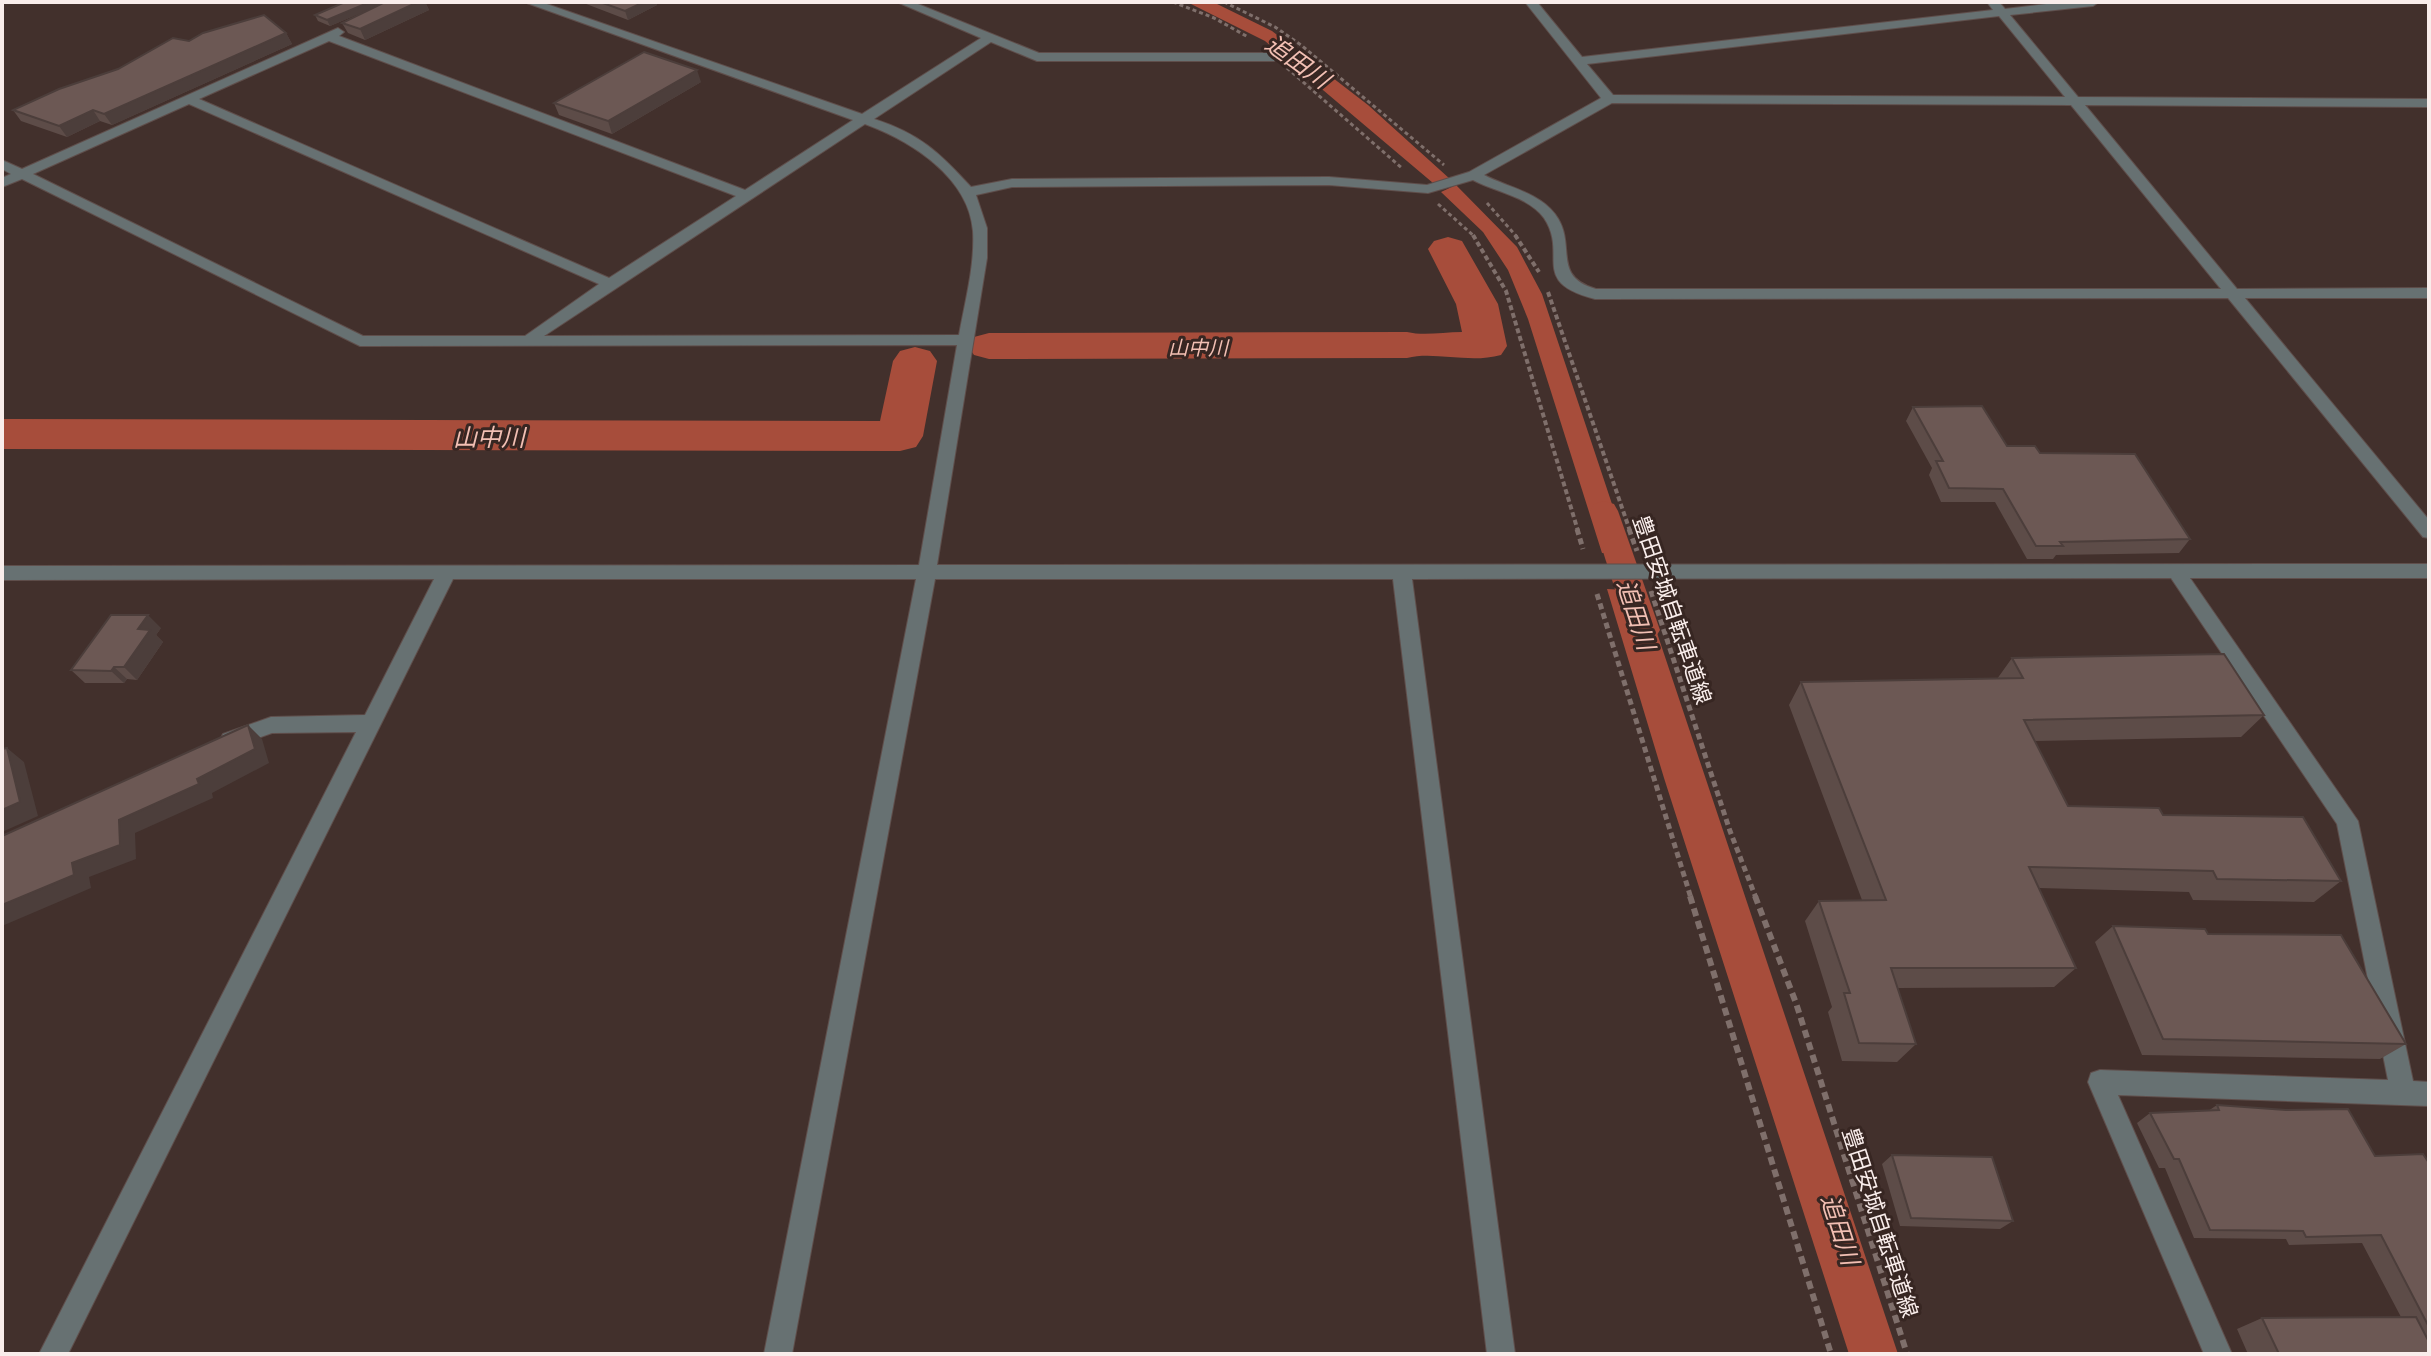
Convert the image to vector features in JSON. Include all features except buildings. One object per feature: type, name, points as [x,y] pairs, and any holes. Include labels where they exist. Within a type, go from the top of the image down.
[{"type":"street","points":[[530,2],[894,130],[932,153],[968,192],[976,209],[981,239],[967,340],[927,571],[778,1354]]},
{"type":"street","points":[[903,2],[1042,58],[1274,57]]},
{"type":"street","points":[[1531,2],[1609,99]]},
{"type":"street","points":[[1580,61],[1997,7],[2093,2]]},
{"type":"street","points":[[1997,7],[2429,532]]},
{"type":"street","points":[[2,183],[352,25]]},
{"type":"street","points":[[328,36],[745,195]]},
{"type":"street","points":[[527,342],[745,195],[867,120],[989,38]]},
{"type":"street","points":[[188,99],[611,284]]},
{"type":"street","points":[[968,192],[1004,184],[1028,183],[1329,181],[1424,189],[1463,179],[1609,99],[2429,103]]},
{"type":"street","points":[[2,164],[360,341],[967,340]]},
{"type":"street","points":[[1463,179],[1527,199],[1549,215],[1555,227],[1564,278],[1574,288],[1595,294],[2429,293]]},
{"type":"street","points":[[2175,570],[2347,821],[2416,1093],[2100,1082],[2218,1354]]},
{"type":"street","points":[[2,573],[2429,571]]},
{"type":"street","points":[[53,1354],[447,572]]},
{"type":"street","points":[[1402,572],[1501,1354]]},
{"type":"street","points":[[215,747],[256,728],[271,725],[371,723]]},
{"type":"path","points":[[1173,2],[1234,28],[1274,57],[1468,228],[1495,266],[1506,291],[1594,573],[1831,1354]]},
{"type":"path","points":[[1224,2],[1264,21],[1301,45],[1463,179],[1503,219],[1541,275]]},
{"type":"path","name":"豊田安城自転車道線","points":[[1545,286],[1639,573],[1730,831],[1796,1003],[1907,1354]]},
{"type":"water","points":[[1187,2],[1213,2],[1272,31],[1368,105],[1450,179],[1433,183],[1265,41]]},
{"type":"water","points":[[1456,185],[1517,247],[1542,294],[1628,552],[1602,553],[1528,319],[1508,270],[1483,232],[1441,192]]},
{"type":"water","points":[[1607,589],[1643,591],[1898,1354],[1849,1354],[1664,778]]},
{"type":"waterway","name":"山中川","points":[[1433,345],[1486,346],[1477,304],[1448,249]]},
{"type":"waterway","name":"山中川","points":[[989,346],[1407,345]]},
{"type":"waterway","name":"山中川","points":[[2,434],[900,436],[915,361]]},
{"type":"waterway","name":"追田川","points":[[1604,511],[1644,630]]}]
